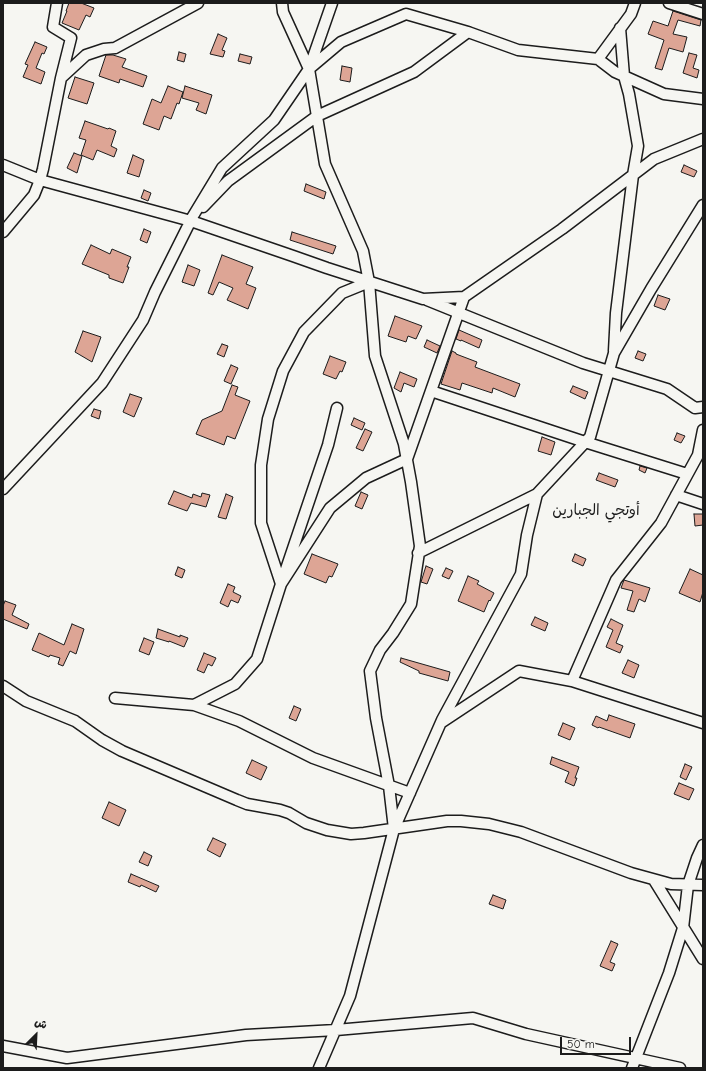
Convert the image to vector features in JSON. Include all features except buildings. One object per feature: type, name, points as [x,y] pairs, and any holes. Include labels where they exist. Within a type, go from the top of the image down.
[{"type":"street","points":[[3,232],[34,195],[43,169],[61,78],[71,38],[53,27],[58,3]]},
{"type":"street","points":[[61,78],[86,55],[104,49],[115,48],[186,6],[198,3]]},
{"type":"street","points":[[282,3],[283,12],[309,69],[325,164],[363,251],[370,282],[375,356],[404,444],[420,546],[411,604],[393,633],[380,650],[370,671],[376,718],[389,786],[394,828]]},
{"type":"street","points":[[3,489],[102,383],[143,320],[155,292],[191,221],[222,168],[274,120],[309,69],[332,3]]},
{"type":"street","points":[[598,59],[631,14],[634,3]]},
{"type":"street","points":[[669,3],[703,14]]},
{"type":"street","points":[[309,69],[341,42],[406,14],[468,32],[518,50],[598,59],[615,72],[664,94],[703,99]]},
{"type":"street","points":[[614,354],[616,313],[638,146],[630,94],[624,76],[620,28]]},
{"type":"street","points":[[191,221],[228,181],[317,116],[414,72],[468,32]]},
{"type":"street","points":[[423,299],[464,297],[562,229],[654,159],[703,139]]},
{"type":"street","points":[[3,165],[40,180],[191,221],[327,268],[423,299],[583,363],[667,389],[695,408],[703,407]]},
{"type":"street","points":[[418,553],[537,494],[590,437],[614,354],[651,289],[703,205]]},
{"type":"street","points":[[281,584],[261,523],[261,465],[268,419],[283,371],[304,332],[342,293],[370,282]]},
{"type":"street","points":[[281,584],[330,508],[366,478],[407,460],[464,297]]},
{"type":"street","points":[[431,391],[687,474]]},
{"type":"street","points":[[194,705],[235,684],[257,658],[328,445],[337,408]]},
{"type":"street","points":[[572,681],[616,580],[661,523],[687,474],[699,462],[698,455],[703,430]]},
{"type":"street","points":[[319,1068],[350,996],[394,828],[441,723],[521,574],[527,535],[537,494]]},
{"type":"street","points":[[676,495],[703,504]]},
{"type":"street","points":[[441,723],[519,671],[572,681],[703,723]]},
{"type":"street","points":[[3,686],[26,701],[75,721],[102,740],[122,751],[247,804],[280,810],[316,827],[339,833],[352,834],[447,821],[489,824],[522,832],[631,873],[654,880],[671,884],[703,885]]},
{"type":"street","points":[[115,698],[194,705],[239,721],[313,758],[410,793]]},
{"type":"street","points":[[632,1068],[669,973],[684,928],[688,885],[703,845]]},
{"type":"street","points":[[654,880],[703,959]]},
{"type":"street","points":[[3,1046],[67,1058],[246,1035],[336,1030],[474,1018],[526,1034],[680,1068]]},
{"type":"district","name":"أوتجي الجبارين","points":[[596,511]]}]
